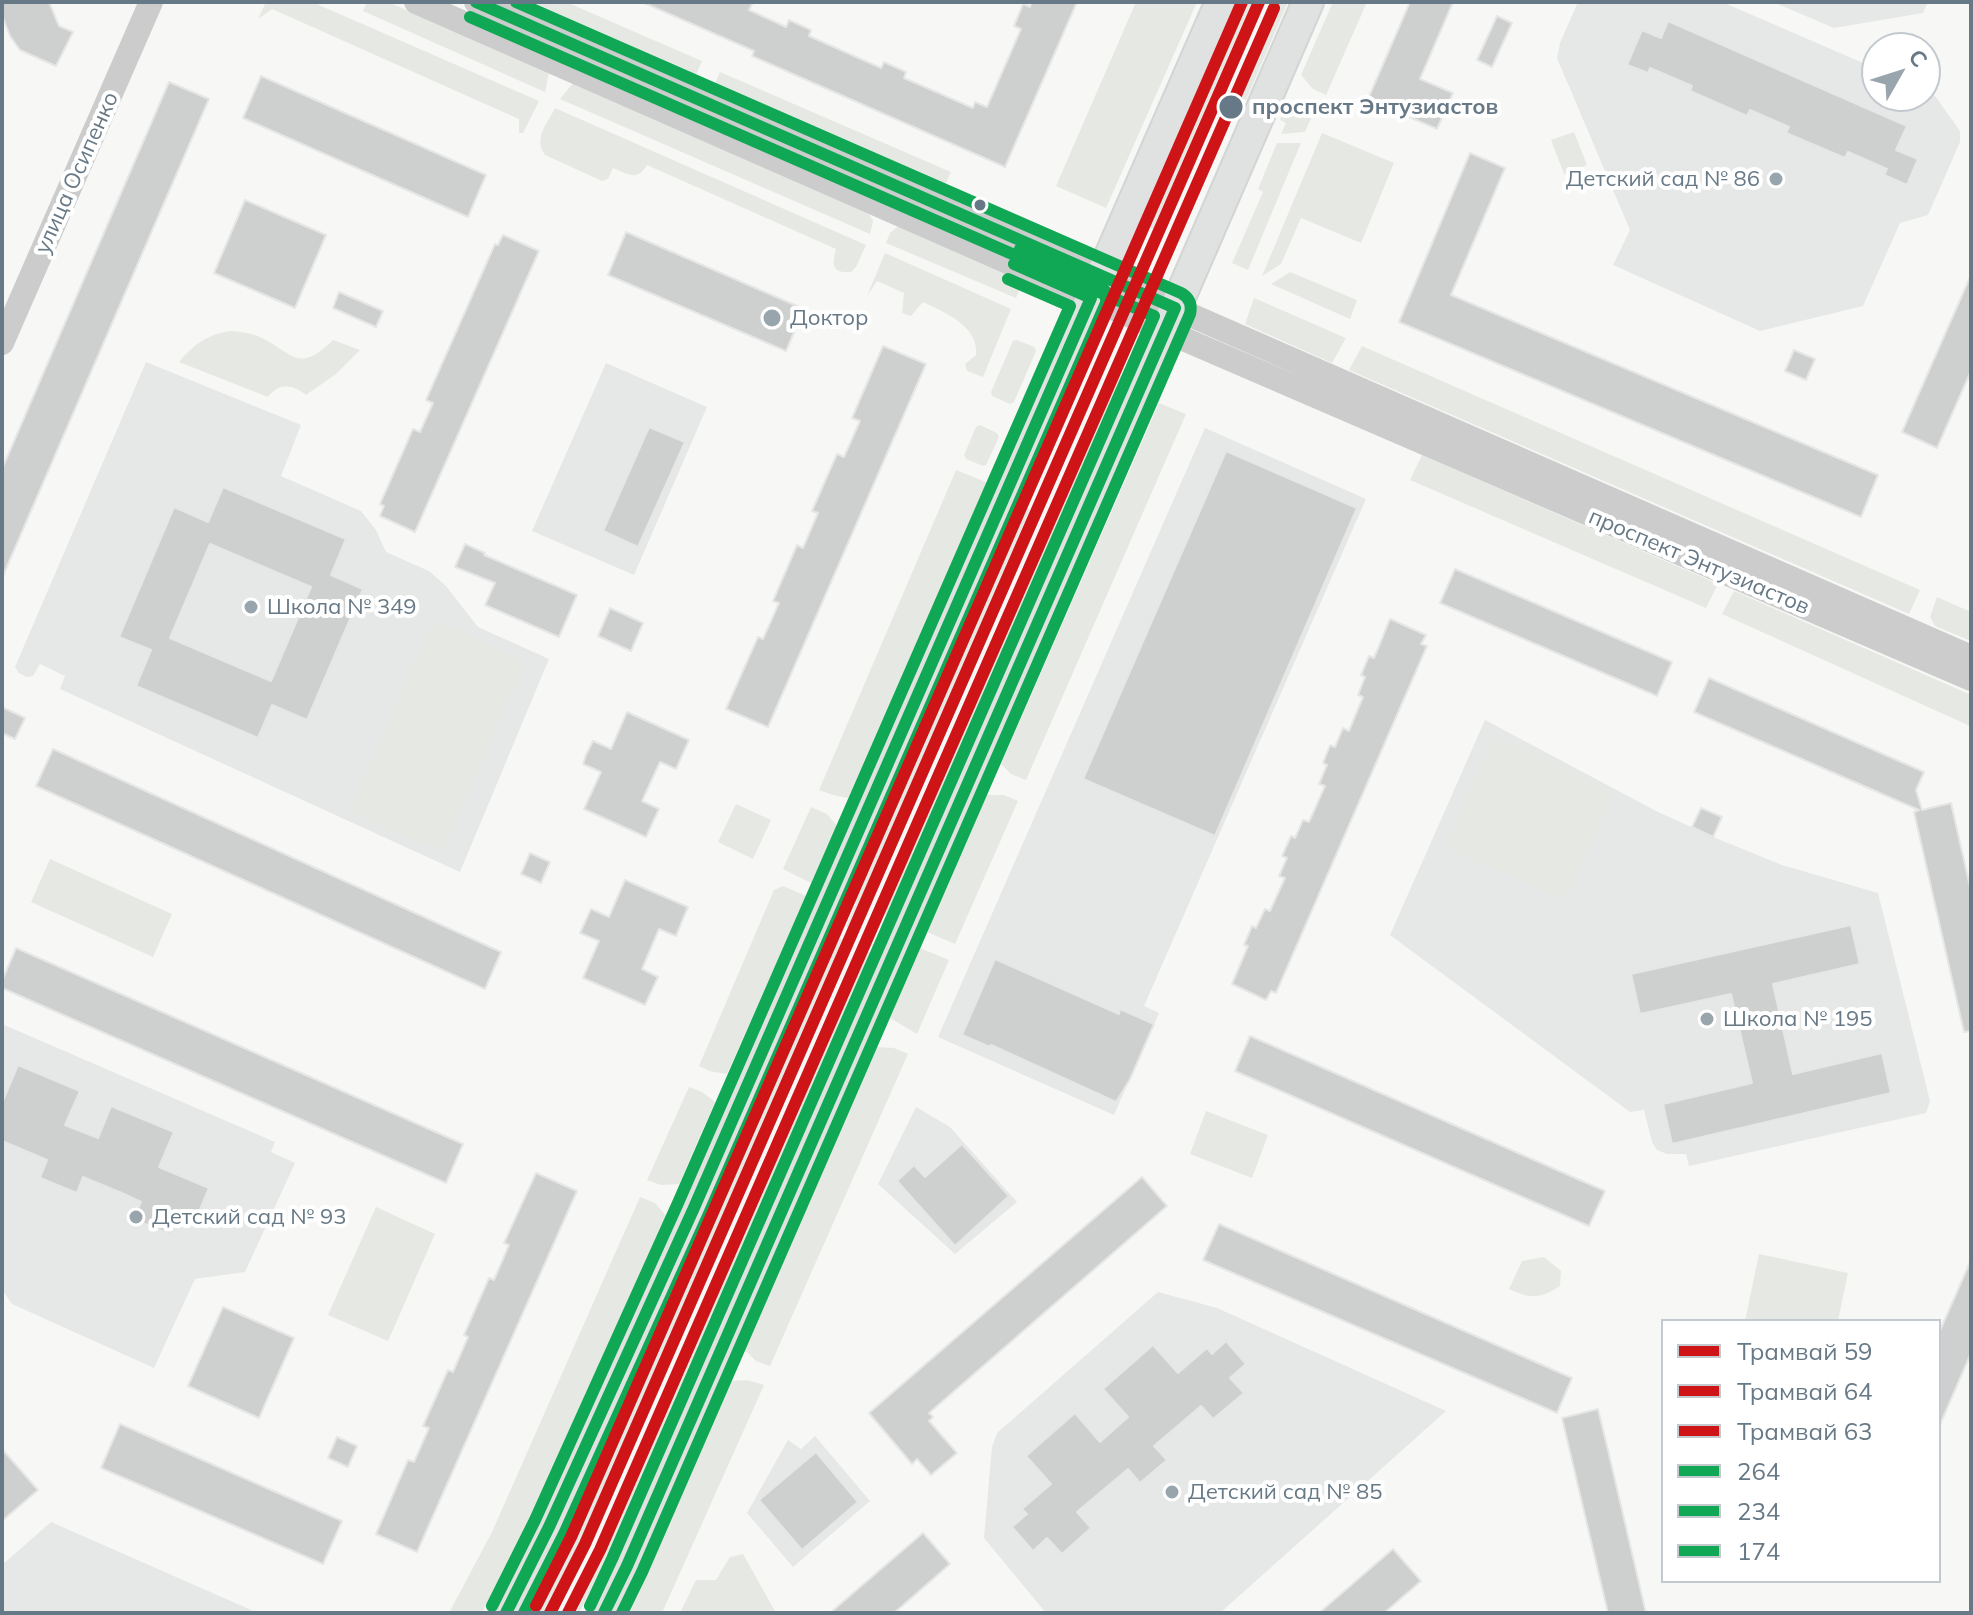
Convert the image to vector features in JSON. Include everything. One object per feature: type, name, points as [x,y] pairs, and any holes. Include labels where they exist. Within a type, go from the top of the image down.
[{"type":"main road","points":[[506,1613],[549,1527],[693,1210],[1221,2]]},
{"type":"main road","points":[[604,1613],[866,1021],[1308,2]]},
{"type":"street","name":"улица Осипенко","points":[[2,343],[151,2]]},
{"type":"street","name":"проспект Энтузиастов","points":[[416,2],[1971,657]]},
{"type":"street","name":"проспект Энтузиастов","points":[[476,2],[1096,287]]},
{"type":"street","name":"проспект Энтузиастов","points":[[1170,319],[1971,679]]},
{"type":"shaded area","points":[[266,2],[312,2],[539,101],[523,133],[519,133],[519,119],[272,9],[258,19]]},
{"type":"shaded area","points":[[367,2],[388,2],[549,72],[545,92],[363,11]]},
{"type":"shaded area","points":[[504,2],[566,2],[702,61],[695,77],[688,82]]},
{"type":"shaded area","points":[[1136,2],[1197,2],[1106,208],[1056,186]]},
{"type":"shaded area","points":[[1240,2],[1252,2],[1153,229],[1144,225]]},
{"type":"shaded area","points":[[1276,2],[1288,2],[1246,100],[1235,96]]},
{"type":"shaded area","points":[[1333,2],[1367,2],[1326,95],[1313,89],[1301,75]]},
{"type":"shaded area","name":"Детский сад № 86","points":[[1578,2],[1722,2],[1861,62],[1861,112],[1941,112],[1941,104],[1960,131],[1960,142],[1928,215],[1900,223],[1863,306],[1760,331],[1613,265],[1630,230],[1557,58],[1560,43]]},
{"type":"shaded area","points":[[1773,2],[1928,2],[1923,13],[1834,28]]},
{"type":"shaded area","points":[[720,72],[951,172],[942,192],[716,93],[714,86]]},
{"type":"shaded area","points":[[573,83],[869,214],[873,221],[870,234],[560,99]]},
{"type":"shaded area","points":[[1285,107],[1301,107],[1314,112],[1305,132],[1281,134],[1286,123],[1280,120]]},
{"type":"shaded area","points":[[555,108],[866,245],[856,267],[851,272],[840,271],[834,266],[836,249],[647,165],[636,175],[613,168],[608,179],[602,181],[545,155],[541,137]]},
{"type":"shaded area","points":[[1574,132],[1587,165],[1564,174],[1551,140]]},
{"type":"shaded area","points":[[1322,133],[1394,163],[1361,243],[1301,218],[1281,264],[1262,276]]},
{"type":"shaded area","points":[[1277,143],[1301,143],[1248,270],[1232,263],[1263,192],[1258,189]]},
{"type":"shaded area","points":[[897,227],[1023,281],[1016,298],[886,243]]},
{"type":"shaded area","points":[[885,253],[1011,309],[983,377],[967,371],[965,364],[976,355],[975,345],[972,336],[958,321],[923,302],[911,316],[902,313],[904,293],[877,281],[867,296]]},
{"type":"shaded area","points":[[1290,272],[1357,300],[1350,319],[1271,284]]},
{"type":"shaded area","points":[[1254,298],[1346,338],[1332,363],[1245,324]]},
{"type":"shaded area","points":[[231,331],[258,336],[297,358],[312,356],[333,340],[360,350],[336,374],[306,395],[296,389],[282,387],[268,397],[179,362],[202,341]]},
{"type":"shaded area","points":[[1013,341],[1034,347],[1036,351],[1014,402],[1010,404],[992,396],[991,392]]},
{"type":"shaded area","points":[[1362,346],[1920,590],[1909,614],[1349,370]]},
{"type":"shaded area","name":"Школа № 349","points":[[146,362],[301,425],[281,476],[361,511],[376,530],[386,552],[429,571],[446,586],[478,627],[549,659],[460,872],[60,689],[65,676],[40,664],[33,676],[27,677],[15,667]]},
{"type":"shaded area","points":[[606,363],[707,407],[634,575],[532,531]]},
{"type":"shaded area","points":[[1114,373],[1125,377],[890,917],[881,914],[871,938],[868,937]]},
{"type":"shaded area","points":[[1159,403],[1186,414],[1026,780],[1011,774],[1001,764]]},
{"type":"shaded area","points":[[980,425],[999,437],[983,466],[966,459],[964,455],[976,427]]},
{"type":"shaded area","points":[[1205,428],[1366,499],[1144,1006],[1159,1013],[1114,1115],[938,1037]]},
{"type":"shaded area","points":[[1422,455],[1718,584],[1706,608],[1410,480]]},
{"type":"shaded area","points":[[956,470],[988,483],[848,798],[819,790]]},
{"type":"shaded area","points":[[1021,506],[1030,510],[848,928],[856,903],[850,900]]},
{"type":"shaded area","points":[[1734,591],[1969,694],[1970,726],[1722,614]]},
{"type":"shaded area","points":[[1937,597],[1971,612],[1971,641],[1935,626],[1930,617]]},
{"type":"shaded area","points":[[433,620],[525,661],[442,852],[349,812]]},
{"type":"shaded area","name":"Школа № 195","points":[[1485,720],[1656,811],[1713,837],[1782,865],[1878,893],[1930,1101],[1926,1113],[1689,1166],[1686,1154],[1667,1154],[1657,1150],[1644,1110],[1630,1112],[1390,935]]},
{"type":"shaded area","points":[[1494,735],[1614,792],[1565,900],[1445,847]]},
{"type":"shaded area","points":[[987,795],[1004,795],[1018,801],[955,944],[927,932]]},
{"type":"shaded area","points":[[736,804],[771,820],[753,859],[718,842]]},
{"type":"shaded area","points":[[811,807],[827,814],[837,826],[811,883],[783,869]]},
{"type":"shaded area","points":[[50,859],[172,914],[153,957],[31,902]]},
{"type":"shaded area","points":[[783,886],[806,896],[727,1074],[709,1071],[699,1066],[774,890]]},
{"type":"shaded area","points":[[832,936],[842,940],[580,1542],[544,1613],[531,1613],[570,1537]]},
{"type":"shaded area","points":[[920,948],[949,960],[917,1034],[890,1018]]},
{"type":"shaded area","points":[[863,950],[874,954],[609,1554],[579,1613],[569,1613],[601,1551]]},
{"type":"shaded area","name":"Детский сад № 93","points":[[2,1024],[275,1142],[271,1152],[295,1163],[245,1272],[195,1279],[154,1368],[12,1304],[2,1289]]},
{"type":"shaded area","points":[[877,1047],[894,1048],[908,1054],[770,1366],[756,1361],[744,1349]]},
{"type":"shaded area","points":[[689,1087],[715,1102],[679,1184],[661,1185],[647,1180]]},
{"type":"shaded area","points":[[916,1107],[950,1127],[1017,1202],[955,1254],[878,1184]]},
{"type":"shaded area","points":[[1206,1111],[1268,1135],[1252,1178],[1190,1154]]},
{"type":"shaded area","points":[[640,1197],[655,1203],[667,1217],[519,1544],[482,1613],[449,1613],[492,1532]]},
{"type":"shaded area","points":[[376,1207],[435,1234],[388,1341],[328,1315]]},
{"type":"shaded area","points":[[1759,1254],[1848,1273],[1838,1319],[1745,1319]]},
{"type":"shaded area","points":[[1544,1257],[1561,1271],[1560,1286],[1535,1296],[1509,1289],[1522,1261]]},
{"type":"shaded area","name":"Детский сад № 85","points":[[1158,1292],[1217,1308],[1446,1411],[1220,1613],[1046,1613],[984,1538],[992,1447],[997,1433]]},
{"type":"shaded area","points":[[747,1380],[764,1385],[662,1613],[624,1613],[730,1381]]},
{"type":"shaded area","points":[[815,1436],[870,1501],[793,1567],[747,1513],[788,1440],[801,1449]]},
{"type":"shaded area","points":[[51,1522],[258,1613],[2,1613],[2,1565]]},
{"type":"shaded area","points":[[743,1554],[776,1613],[680,1613],[696,1580],[716,1580],[730,1557]]},
{"type":"building","points":[[2,2],[49,2],[59,26],[73,32],[56,66],[20,50],[10,36],[2,15]]},
{"type":"building","points":[[642,2],[753,2],[749,10],[786,27],[789,20],[811,30],[809,36],[881,68],[884,62],[906,72],[904,78],[973,108],[975,102],[987,107],[1021,29],[1014,26],[1023,4],[1030,7],[1032,2],[1077,2],[1005,167],[752,56],[754,51]]},
{"type":"building","points":[[1410,2],[1453,2],[1420,79],[1453,93],[1437,129],[1368,99]]},
{"type":"building","points":[[1497,16],[1512,23],[1492,67],[1477,60]]},
{"type":"building","points":[[1668,21],[1861,106],[1861,112],[1875,112],[1907,126],[1896,150],[1918,159],[1907,185],[1884,175],[1887,169],[1848,152],[1845,158],[1786,133],[1789,127],[1750,110],[1747,116],[1690,91],[1692,86],[1650,68],[1648,73],[1627,65],[1642,30],[1661,38]]},
{"type":"building","points":[[261,76],[486,175],[468,217],[243,118]]},
{"type":"building","points":[[169,82],[209,99],[2,578],[2,469]]},
{"type":"building","points":[[1470,153],[1505,168],[1451,295],[1878,475],[1861,517],[1399,322]]},
{"type":"building","points":[[245,200],[326,235],[295,308],[214,273]]},
{"type":"building","points":[[626,232],[804,309],[786,351],[608,275]]},
{"type":"building","points":[[503,235],[539,251],[415,532],[380,516],[384,506],[380,504],[413,429],[420,432],[433,403],[426,400],[495,244],[498,245]]},
{"type":"building","points":[[1971,275],[1971,371],[1937,448],[1902,432]]},
{"type":"building","points":[[339,292],[383,311],[376,327],[333,308]]},
{"type":"building","points":[[883,346],[926,364],[768,727],[726,709],[758,637],[763,639],[779,603],[773,601],[797,545],[803,548],[818,513],[812,511],[837,454],[844,457],[860,421],[852,418]]},
{"type":"building","points":[[1794,350],[1815,359],[1806,380],[1785,371]]},
{"type":"building","points":[[649,427],[685,442],[638,547],[603,531]]},
{"type":"building","points":[[1226,451],[1357,508],[1215,836],[1083,779]]},
{"type":"building","points":[[223,487],[346,539],[331,575],[363,589],[307,720],[272,705],[258,738],[136,686],[151,650],[119,637],[174,507],[208,522]],"holes":[[[210,544],[311,587],[271,681],[170,638]]]},
{"type":"building","points":[[465,544],[577,595],[559,637],[485,605],[495,583],[455,567]]},
{"type":"building","points":[[1455,569],[1672,662],[1657,696],[1440,603]]},
{"type":"building","points":[[610,608],[643,623],[631,651],[598,636]]},
{"type":"building","points":[[1390,619],[1426,635],[1421,644],[1427,646],[1276,993],[1271,991],[1266,1000],[1232,984],[1248,946],[1244,945],[1252,926],[1256,928],[1265,909],[1270,911],[1285,878],[1279,876],[1287,858],[1282,856],[1303,820],[1309,822],[1325,786],[1319,784],[1327,765],[1323,763],[1330,745],[1335,747],[1343,728],[1349,731],[1363,697],[1358,695],[1365,677],[1361,675],[1369,656],[1374,658]]},
{"type":"building","points":[[1709,678],[1924,772],[1916,790],[1922,810],[1951,803],[1971,891],[1971,1031],[1964,1032],[1914,812],[1919,810],[1694,712]]},
{"type":"building","points":[[2,707],[25,718],[15,739],[2,733]]},
{"type":"building","points":[[627,712],[689,740],[676,769],[660,762],[642,801],[659,809],[646,837],[584,809],[601,772],[583,764],[586,755],[593,741],[611,749]]},
{"type":"building","points":[[53,749],[501,952],[485,989],[36,786]]},
{"type":"building","points":[[1701,808],[1722,817],[1713,837],[1692,827]]},
{"type":"building","points":[[530,853],[550,862],[541,883],[521,874]]},
{"type":"building","points":[[625,880],[688,907],[676,936],[659,929],[642,969],[658,977],[645,1005],[583,978],[599,941],[580,933],[591,909],[609,917]]},
{"type":"building","points":[[1851,925],[1860,964],[1773,984],[1793,1074],[1882,1053],[1891,1093],[1672,1144],[1663,1104],[1752,1083],[1731,994],[1640,1014],[1631,974]]},
{"type":"building","points":[[16,948],[463,1144],[446,1183],[2,988]]},
{"type":"building","points":[[995,959],[1119,1014],[1120,1009],[1154,1024],[1130,1079],[1116,1102],[962,1035]]},
{"type":"building","points":[[1250,1036],[1605,1191],[1589,1226],[1235,1071]]},
{"type":"building","points":[[18,1065],[80,1091],[65,1125],[98,1138],[111,1106],[174,1132],[159,1167],[209,1188],[194,1224],[177,1217],[170,1234],[133,1219],[141,1202],[124,1194],[83,1177],[77,1193],[40,1178],[47,1160],[2,1141],[2,1103]]},
{"type":"building","points":[[962,1144],[1009,1196],[955,1246],[897,1181],[914,1165],[925,1177]]},
{"type":"building","points":[[536,1173],[577,1191],[417,1552],[376,1534],[408,1460],[414,1462],[429,1428],[423,1426],[448,1370],[453,1372],[468,1337],[464,1335],[489,1278],[494,1280],[509,1245],[504,1243]]},
{"type":"building","points":[[1142,1177],[1167,1206],[929,1413],[933,1417],[929,1421],[957,1453],[931,1475],[917,1459],[912,1464],[869,1413]]},
{"type":"building","points":[[1219,1224],[1572,1378],[1557,1413],[1203,1260]]},
{"type":"building","points":[[1971,1260],[1971,1353],[1941,1422],[1941,1328]]},
{"type":"building","points":[[223,1307],[294,1338],[259,1418],[188,1386]]},
{"type":"building","points":[[1226,1341],[1246,1364],[1230,1378],[1244,1393],[1213,1419],[1201,1406],[1154,1446],[1167,1460],[1140,1483],[1128,1469],[1077,1512],[1091,1528],[1062,1554],[1047,1538],[1033,1551],[1012,1527],[1027,1514],[1022,1509],[1051,1484],[1026,1456],[1075,1413],[1100,1442],[1128,1417],[1103,1389],[1153,1345],[1178,1373],[1207,1348],[1212,1354]]},
{"type":"building","points":[[1598,1409],[1646,1613],[1608,1613],[1562,1418]]},
{"type":"building","points":[[120,1424],[342,1521],[323,1564],[101,1468]]},
{"type":"building","points":[[337,1437],[357,1446],[348,1467],[328,1458]]},
{"type":"building","points":[[2,1449],[38,1490],[2,1521]]},
{"type":"building","points":[[816,1452],[858,1502],[802,1550],[759,1500]]},
{"type":"building","points":[[923,1533],[950,1564],[894,1613],[830,1613]]},
{"type":"building","points":[[1393,1549],[1421,1581],[1384,1613],[1319,1613]]},
{"type":"tram line","name":"63","points":[[536,1606],[571,1537],[1242,2]]},
{"type":"tram line","name":"59","points":[[550,1613],[585,1544],[1259,2]]},
{"type":"tram line","name":"64","points":[[568,1613],[600,1550],[1274,8]]},
{"type":"transit line","name":"264","points":[[476,2],[1175,308],[604,1613]]},
{"type":"transit line","name":"174","points":[[516,2],[1181,293],[1188,299],[1191,308],[622,1613]]},
{"type":"transit line","name":"234","points":[[470,17],[1154,316],[590,1606]]},
{"type":"transit line","name":"234","points":[[524,1613],[564,1534],[708,1216],[1106,303],[1106,292],[1099,284],[1020,249]]},
{"type":"transit line","name":"264","points":[[506,1613],[549,1527],[693,1210],[1091,298],[1014,264]]},
{"type":"transit line","name":"174","points":[[492,1606],[535,1520],[678,1203],[1070,306],[1008,279]]},
{"type":"place","name":"проспект Энтузиастов","points":[[1231,107]]},
{"type":"place","name":"Детский сад № 86","points":[[1776,179]]},
{"type":"place","name":"Доктор","points":[[772,318]]},
{"type":"place","name":"Школа № 349","points":[[251,607]]},
{"type":"place","name":"Школа № 195","points":[[1707,1019]]},
{"type":"place","name":"Детский сад № 93","points":[[136,1217]]},
{"type":"place","name":"Детский сад № 85","points":[[1172,1492]]}]
